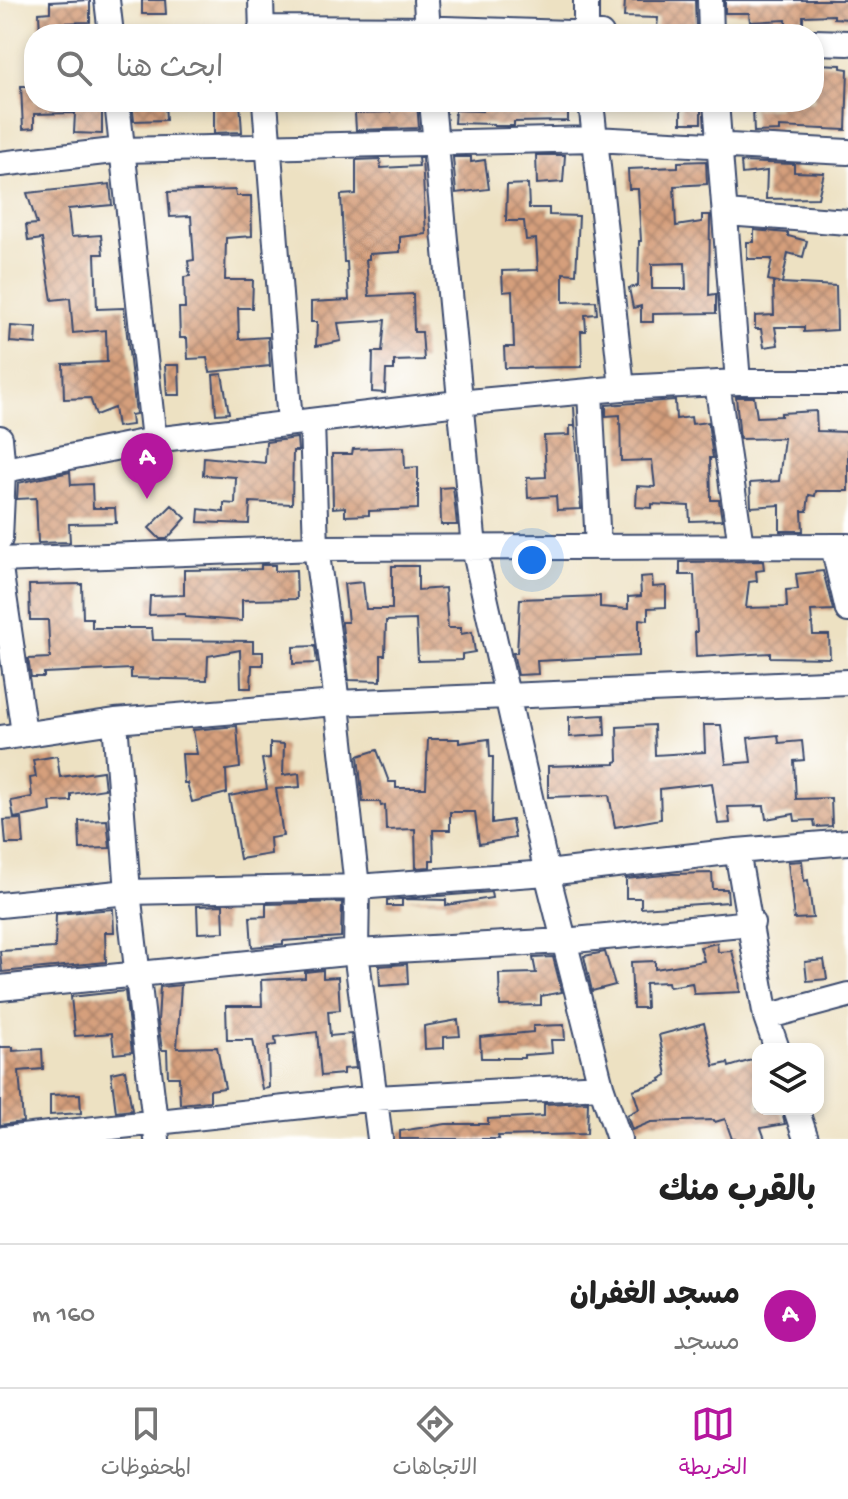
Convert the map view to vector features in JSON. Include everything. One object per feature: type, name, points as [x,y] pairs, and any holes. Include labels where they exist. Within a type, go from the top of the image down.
[{"type":"street","points":[[107,0],[110,24]]},
{"type":"street","points":[[261,0],[261,24]]},
{"type":"street","points":[[426,0],[428,24]]},
{"type":"street","points":[[586,0],[586,24]]},
{"type":"street","points":[[710,0],[711,24]]},
{"type":"street","points":[[824,42],[848,43]]},
{"type":"street","points":[[118,112],[154,440]]},
{"type":"street","points":[[265,112],[266,146],[357,887],[356,952],[380,1139]]},
{"type":"street","points":[[433,112],[474,548],[547,873],[601,1086],[619,1139]]},
{"type":"street","points":[[592,112],[622,388]]},
{"type":"street","points":[[717,112],[726,213],[728,383],[741,546]]},
{"type":"street","points":[[0,164],[122,150],[594,139],[848,152]]},
{"type":"street","points":[[726,213],[848,222]]},
{"type":"street","points":[[2,471],[154,440],[458,403],[622,388],[848,382]]},
{"type":"street","points":[[590,392],[598,547]]},
{"type":"street","points":[[0,438],[0,539]]},
{"type":"street","points":[[0,560],[316,548],[840,546],[848,610]]},
{"type":"street","points":[[0,568],[12,736],[115,721],[336,703],[848,682]]},
{"type":"street","points":[[115,721],[128,892],[157,1132]]},
{"type":"street","points":[[0,905],[128,892],[357,887],[547,873],[737,851],[848,842]]},
{"type":"street","points":[[737,851],[766,1017],[775,1043]]},
{"type":"street","points":[[0,988],[356,952],[564,941],[752,923]]},
{"type":"street","points":[[766,1017],[848,995]]},
{"type":"street","points":[[4,1139],[157,1132],[376,1098],[601,1086]]},
{"type":"street","points":[[798,1115],[806,1139]]},
{"type":"building","points":[[90,0],[90,22],[40,24],[39,13],[50,12],[50,2]]},
{"type":"building","points":[[142,0],[165,0],[166,14],[142,14]]},
{"type":"building","points":[[625,0],[695,0],[696,24],[657,24],[658,18],[624,17]]},
{"type":"building","points":[[725,0],[848,0],[848,19],[834,18],[834,15],[803,16],[803,24],[786,24],[786,20],[750,22],[749,13],[725,13]]},
{"type":"building","points":[[824,64],[841,65],[841,68],[848,69],[846,130],[779,127],[779,131],[754,132],[753,112],[824,112]]},
{"type":"building","points":[[21,86],[24,86],[24,112],[102,112],[102,134],[74,133],[75,113],[34,114],[34,128],[23,129]]},
{"type":"building","points":[[133,112],[166,112],[166,120],[134,121]]},
{"type":"building","points":[[214,112],[241,112],[242,132],[214,133]]},
{"type":"building","points":[[418,112],[419,128],[356,130],[355,113]]},
{"type":"building","points":[[455,112],[568,112],[568,121],[514,122],[514,126],[454,123]]},
{"type":"building","points":[[681,112],[701,112],[701,123],[681,123]]},
{"type":"building","points":[[536,155],[565,155],[563,182],[537,184]]},
{"type":"building","points":[[453,157],[471,157],[471,162],[485,160],[489,189],[456,193]]},
{"type":"building","points":[[418,158],[422,158],[426,234],[400,237],[400,252],[369,254],[369,259],[366,259],[369,296],[413,294],[414,332],[422,332],[424,360],[394,361],[394,370],[386,370],[385,393],[372,392],[373,352],[382,352],[385,320],[338,323],[341,341],[316,346],[317,322],[311,322],[311,302],[349,300],[341,195],[356,194],[356,160],[380,159],[381,168],[419,166]]},
{"type":"building","points":[[706,161],[707,184],[674,186],[676,226],[702,222],[702,215],[710,215],[709,295],[716,294],[716,313],[653,314],[653,322],[641,322],[641,306],[633,308],[629,288],[638,286],[641,241],[638,189],[629,189],[628,169],[678,167],[678,162]],"holes":[[[685,263],[686,289],[652,289],[652,264]]]},
{"type":"building","points":[[741,162],[794,164],[794,172],[824,173],[818,198],[766,199],[767,171],[742,174]]},
{"type":"building","points":[[110,184],[112,205],[68,209],[71,237],[101,235],[103,254],[95,254],[97,309],[124,308],[136,414],[131,415],[132,425],[117,427],[114,408],[96,415],[90,398],[64,399],[63,364],[107,362],[106,330],[73,333],[70,298],[52,300],[42,239],[28,241],[26,225],[37,224],[27,193]]},
{"type":"building","points":[[528,184],[529,208],[549,208],[549,215],[579,216],[576,274],[563,273],[563,302],[596,301],[597,314],[585,315],[586,331],[581,331],[582,367],[505,368],[504,347],[514,347],[512,291],[503,292],[502,271],[538,270],[536,239],[526,240],[524,221],[506,221],[507,185]]},
{"type":"building","points":[[235,190],[236,196],[251,196],[252,236],[226,238],[225,280],[253,280],[252,308],[238,308],[239,339],[268,337],[270,366],[210,372],[207,358],[188,359],[187,338],[180,338],[179,308],[185,308],[184,277],[190,276],[188,261],[194,260],[191,216],[170,217],[168,192]]},
{"type":"building","points":[[754,230],[788,233],[788,236],[807,241],[803,257],[788,253],[782,283],[836,286],[837,330],[804,332],[804,327],[775,327],[778,345],[764,347],[761,329],[755,329],[755,316],[774,315],[773,282],[781,283],[768,280],[772,259],[747,259],[747,242],[754,242]]},
{"type":"building","points":[[11,326],[37,328],[36,344],[10,342]]},
{"type":"building","points":[[165,365],[179,365],[180,395],[167,395]]},
{"type":"building","points":[[222,374],[229,413],[216,414],[213,375]]},
{"type":"building","points":[[736,397],[754,397],[757,417],[816,411],[817,431],[848,432],[848,491],[816,491],[815,496],[809,495],[807,511],[802,511],[803,531],[780,531],[780,505],[751,507],[750,483],[779,481],[784,438],[740,439]]},
{"type":"building","points":[[675,400],[676,419],[691,417],[692,424],[708,422],[713,458],[710,458],[711,500],[719,500],[722,520],[690,521],[689,506],[652,504],[652,508],[636,507],[637,486],[655,487],[652,460],[621,461],[620,415],[606,416],[606,405]]},
{"type":"building","points":[[574,407],[581,509],[557,510],[556,496],[528,498],[527,478],[546,477],[544,436],[570,435],[570,426],[575,426]]},
{"type":"building","points":[[297,438],[298,451],[293,451],[292,504],[250,502],[249,524],[198,522],[199,509],[224,512],[224,503],[235,504],[236,477],[203,475],[204,457],[265,463],[266,442]]},
{"type":"building","points":[[404,447],[405,468],[418,467],[418,509],[369,511],[369,515],[345,516],[345,507],[333,508],[332,454],[352,454],[353,449]]},
{"type":"building","points":[[70,472],[71,485],[92,484],[93,508],[115,508],[116,523],[69,524],[70,542],[38,543],[36,498],[17,499],[18,483]]},
{"type":"building","points":[[453,487],[457,525],[441,525],[440,488]]},
{"type":"building","points":[[172,505],[186,518],[167,539],[160,539],[149,528]]},
{"type":"building","points":[[763,561],[764,570],[756,571],[757,581],[749,582],[746,608],[787,607],[786,590],[798,589],[796,574],[823,571],[833,610],[811,611],[813,635],[829,635],[830,658],[770,657],[770,653],[696,657],[694,575],[680,575],[680,562]]},
{"type":"building","points":[[261,565],[275,565],[275,571],[296,570],[297,599],[242,600],[242,621],[185,617],[185,614],[149,615],[150,596],[184,595],[184,570],[261,569]]},
{"type":"building","points":[[392,566],[418,566],[418,590],[445,588],[448,628],[461,628],[461,634],[472,632],[475,652],[462,654],[462,660],[418,661],[416,620],[386,621],[381,681],[349,680],[342,625],[342,622],[348,622],[344,584],[363,582],[366,609],[392,609]]},
{"type":"building","points":[[652,576],[653,587],[666,586],[666,607],[648,608],[648,620],[639,619],[639,656],[537,661],[538,674],[518,675],[513,653],[517,653],[520,599],[600,596],[600,607],[628,609],[628,597],[641,596],[640,577]]},
{"type":"building","points":[[82,584],[83,618],[92,618],[92,628],[152,628],[153,640],[253,641],[253,652],[263,652],[263,665],[252,665],[251,688],[241,688],[240,650],[208,656],[207,680],[131,678],[131,669],[44,673],[44,677],[31,677],[28,659],[50,658],[48,620],[30,620],[29,585]]},
{"type":"building","points":[[315,646],[317,663],[293,664],[293,647]]},
{"type":"building","points":[[604,715],[605,735],[569,737],[569,717]]},
{"type":"building","points":[[654,725],[655,755],[705,752],[704,725],[721,725],[726,764],[751,762],[748,738],[778,735],[779,743],[802,741],[804,760],[794,761],[796,799],[831,798],[832,826],[815,827],[814,820],[795,821],[794,814],[766,819],[764,806],[728,807],[730,823],[718,824],[712,783],[660,789],[661,819],[615,827],[609,795],[548,797],[548,766],[615,764],[618,761],[617,727]]},
{"type":"building","points":[[237,726],[240,768],[226,770],[227,793],[192,802],[187,783],[184,783],[182,754],[197,754],[193,730]]},
{"type":"building","points":[[428,739],[459,739],[459,743],[489,739],[490,757],[493,757],[492,823],[512,820],[515,838],[479,844],[475,812],[450,812],[450,830],[433,830],[434,860],[430,860],[430,867],[416,868],[415,829],[386,830],[385,805],[363,802],[358,756],[377,750],[389,782],[396,782],[396,788],[426,788]]},
{"type":"building","points":[[270,743],[284,744],[283,775],[299,773],[300,787],[276,789],[283,836],[270,838],[271,854],[240,859],[229,796],[267,789],[262,759],[270,758]]},
{"type":"building","points":[[57,756],[60,777],[103,771],[105,789],[71,794],[71,801],[50,802],[51,811],[14,818],[11,801],[32,797],[30,778],[36,777],[33,760]]},
{"type":"building","points":[[22,819],[24,844],[6,844],[4,820]]},
{"type":"building","points":[[107,820],[110,848],[80,849],[79,821]]},
{"type":"building","points":[[802,861],[813,918],[794,919],[788,862]]},
{"type":"building","points":[[712,873],[713,889],[727,889],[728,902],[641,908],[641,898],[626,898],[626,879]]},
{"type":"building","points":[[491,892],[492,898],[446,905],[446,900],[402,899],[402,906],[387,906],[387,900]]},
{"type":"building","points":[[342,902],[341,937],[283,941],[283,944],[252,947],[250,917],[266,916],[266,904]]},
{"type":"building","points":[[223,905],[224,932],[198,933],[197,906]]},
{"type":"building","points":[[113,909],[114,932],[105,932],[106,962],[2,972],[0,951],[55,948],[56,914]]},
{"type":"building","points":[[717,943],[718,952],[732,951],[740,992],[694,994],[692,983],[669,987],[668,982],[645,983],[646,1008],[633,1008],[631,962],[655,961],[655,969],[704,961],[700,947]]},
{"type":"building","points":[[605,952],[615,985],[592,991],[584,956]]},
{"type":"building","points":[[553,957],[562,992],[541,996],[541,1005],[500,1006],[499,974],[536,973],[533,958]]},
{"type":"building","points":[[824,960],[827,979],[807,981],[805,962]]},
{"type":"building","points":[[407,964],[408,984],[380,986],[379,966]]},
{"type":"building","points":[[323,970],[323,978],[338,977],[340,1010],[328,1011],[330,1036],[351,1034],[356,1068],[343,1069],[343,1074],[321,1076],[317,1032],[275,1037],[276,1045],[268,1046],[269,1088],[262,1089],[253,1040],[227,1040],[226,1006],[262,1006],[261,980],[305,978],[305,972]]},
{"type":"building","points":[[181,985],[177,1048],[217,1047],[225,1088],[210,1090],[210,1101],[180,1104],[179,1077],[168,1077],[167,1050],[162,1050],[158,1022],[160,987]]},
{"type":"building","points":[[125,991],[132,1052],[114,1054],[112,1033],[75,1036],[71,997]]},
{"type":"building","points":[[458,1020],[460,1036],[444,1037],[444,1048],[425,1049],[424,1026]]},
{"type":"building","points":[[704,1023],[714,1066],[728,1063],[729,1067],[752,1060],[752,1115],[783,1115],[785,1124],[761,1128],[765,1139],[732,1139],[725,1119],[715,1122],[651,1122],[632,1130],[627,1115],[639,1109],[633,1090],[661,1081],[667,1075],[659,1035]]},
{"type":"building","points":[[564,1025],[565,1040],[551,1040],[552,1053],[524,1055],[524,1058],[481,1058],[480,1037],[533,1032],[533,1026]]},
{"type":"building","points":[[0,1047],[13,1047],[13,1051],[42,1049],[43,1069],[19,1071],[23,1122],[0,1125]]},
{"type":"building","points":[[125,1070],[132,1110],[116,1112],[111,1073]]},
{"type":"building","points":[[80,1094],[81,1113],[50,1115],[50,1095]]},
{"type":"building","points":[[588,1102],[587,1134],[498,1136],[499,1139],[400,1139],[400,1131],[446,1124],[488,1124],[488,1119],[544,1116],[544,1104]]},
{"type":"place","name":"مسجد الغفران","points":[[147,499]]}]
